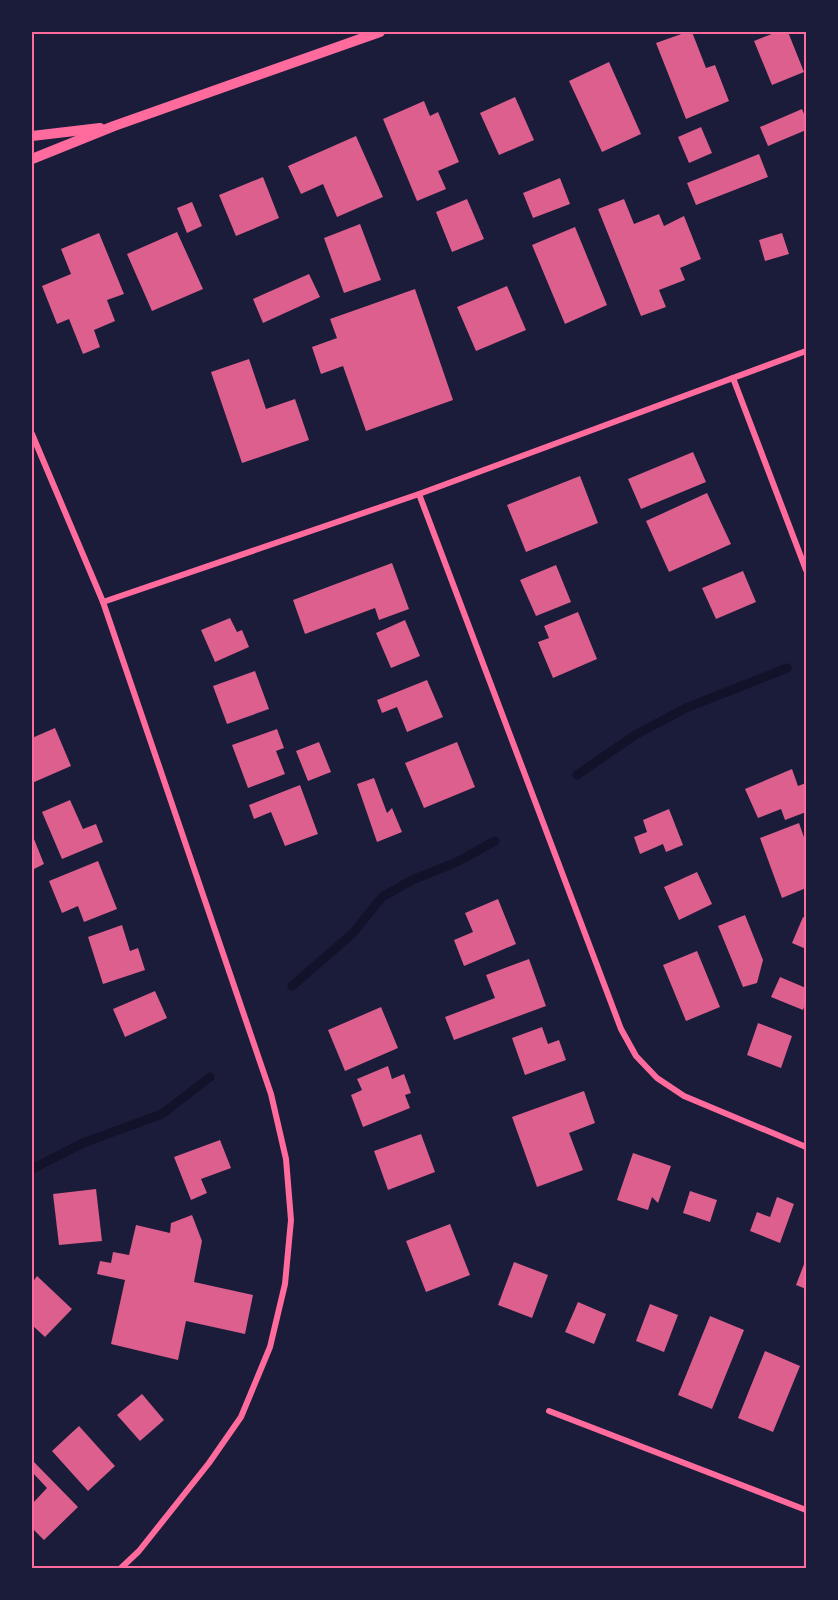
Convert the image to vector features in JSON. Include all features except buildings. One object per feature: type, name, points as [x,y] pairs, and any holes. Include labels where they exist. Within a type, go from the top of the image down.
[{"type":"street","points":[[32,159],[114,126],[380,32]]},
{"type":"street","points":[[32,136],[114,126]]},
{"type":"street","points":[[103,602],[419,494],[807,351]]},
{"type":"street","points":[[733,378],[807,570]]},
{"type":"street","points":[[32,434],[103,602],[271,1094],[286,1159],[291,1220],[285,1284],[270,1347],[241,1417],[209,1463],[139,1551],[121,1569]]},
{"type":"street","points":[[419,494],[621,1029],[636,1056],[657,1078],[684,1095],[807,1147]]},
{"type":"street","points":[[549,1411],[807,1509]]},
{"type":"waterway","points":[[577,775],[635,735],[686,708],[787,668]]},
{"type":"waterway","points":[[292,986],[353,933],[382,897],[412,880],[457,862],[495,841]]},
{"type":"waterway","points":[[32,1169],[83,1143],[162,1114],[210,1077]]}]
